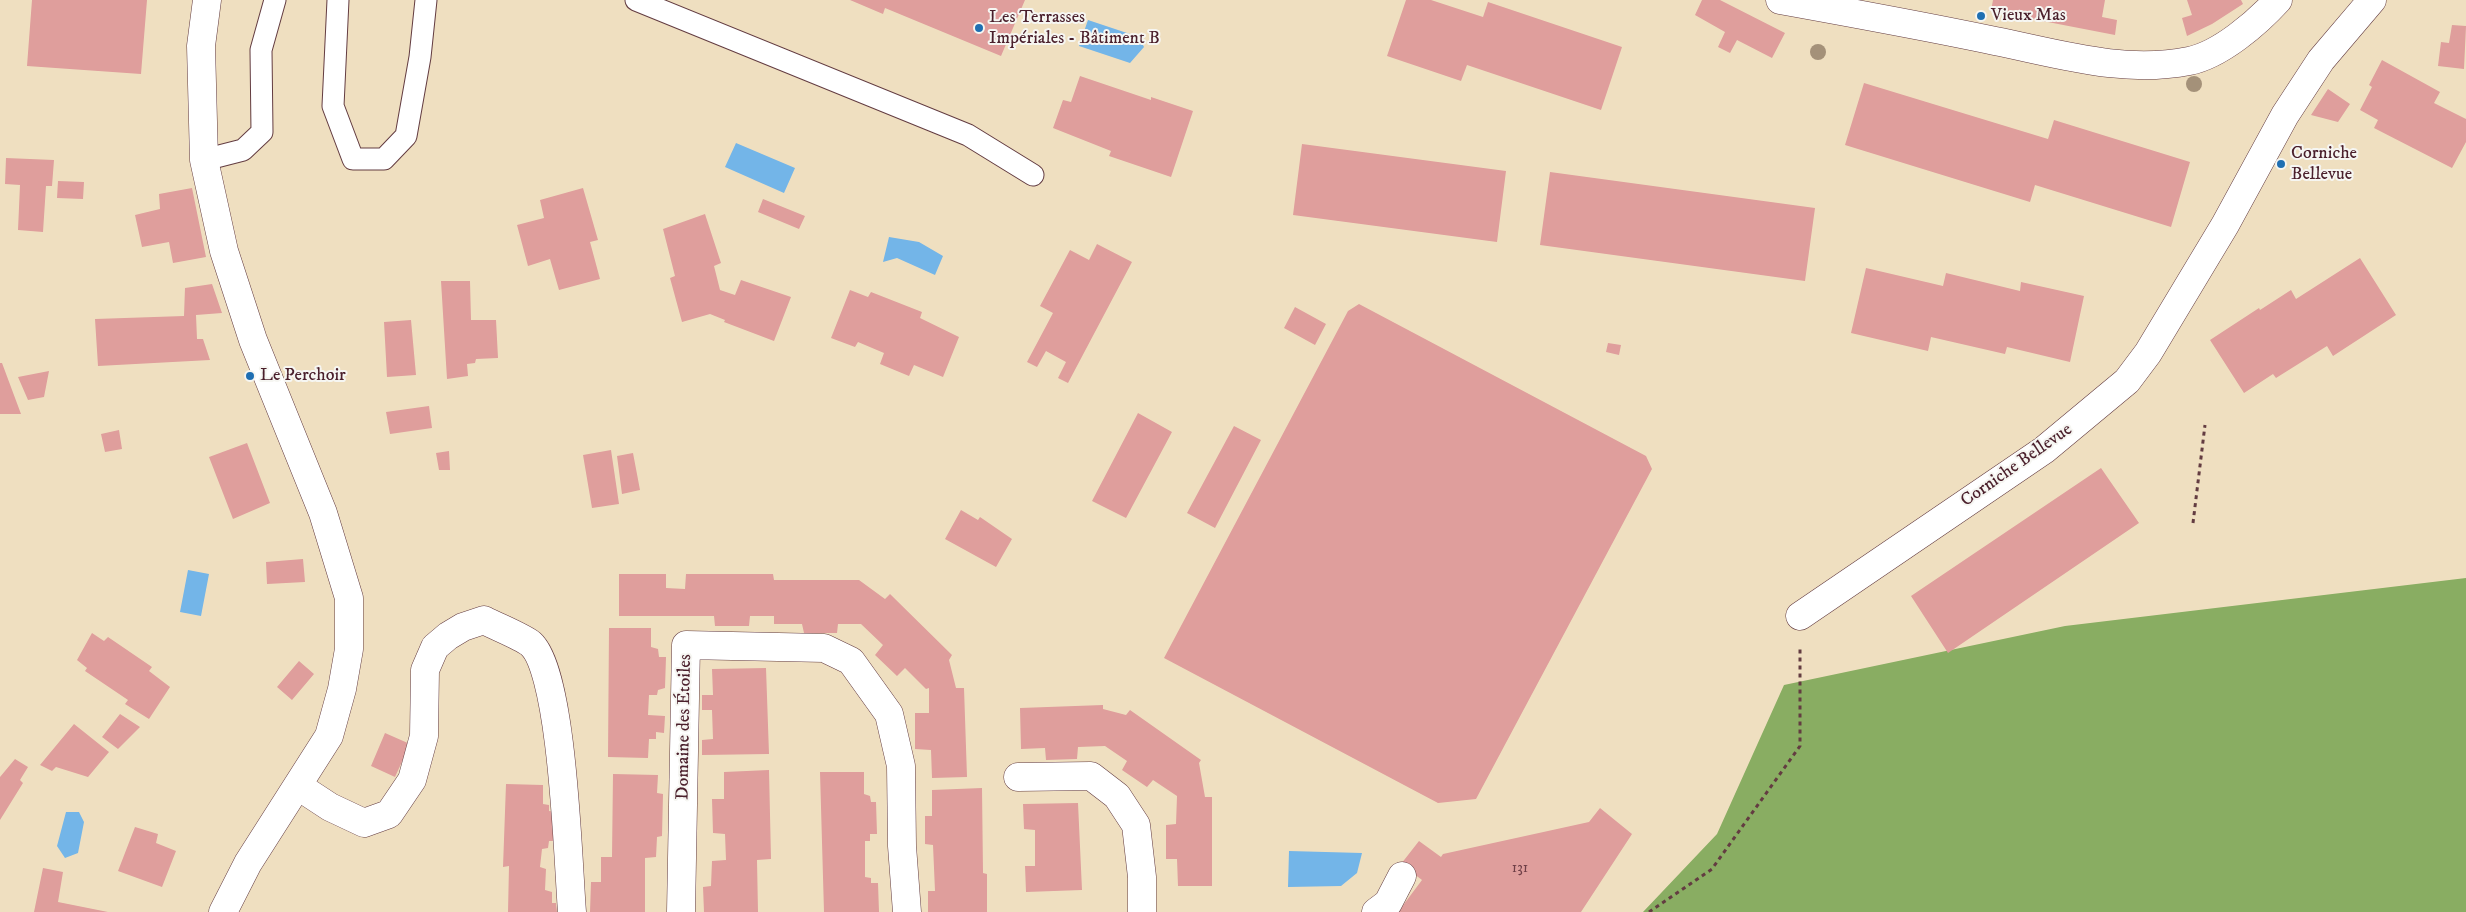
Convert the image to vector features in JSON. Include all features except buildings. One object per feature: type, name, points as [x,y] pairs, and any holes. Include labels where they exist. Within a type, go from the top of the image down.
[{"type":"street","points":[[207,0],[201,46],[204,160],[224,251],[252,340],[323,514],[350,598],[348,649],[342,689],[329,736],[248,863],[223,912]]},
{"type":"street","points":[[1780,0],[1944,31],[2086,61],[2142,67],[2191,61],[2230,43],[2264,15],[2278,0]]},
{"type":"street","name":"Corniche Bellevue","points":[[1800,616],[2044,450],[2127,381],[2148,353],[2225,225],[2285,115],[2321,60],[2372,0]]},
{"type":"street","points":[[298,786],[330,807],[364,823],[390,814],[412,780],[424,736],[425,670],[435,647],[463,627],[484,620],[532,644],[546,669],[557,717],[572,912]]},
{"type":"street","name":"Domaine des Étoiles","points":[[681,912],[686,645],[824,648],[852,661],[889,714],[901,766],[902,846],[907,912]]},
{"type":"street","points":[[1018,776],[1091,776],[1117,796],[1136,824],[1142,877],[1143,912]]},
{"type":"street","points":[[1376,912],[1388,903],[1402,876]]},
{"type":"lane","points":[[204,160],[243,150],[262,132],[261,50],[274,0]]},
{"type":"lane","points":[[338,0],[333,106],[353,159],[384,159],[406,136],[420,57],[426,0]]},
{"type":"lane","points":[[636,0],[968,136],[1033,175]]},
{"type":"path","points":[[2193,523],[2205,425]]},
{"type":"path","points":[[1649,912],[1712,869],[1800,746],[1800,616]]},
{"type":"green space","points":[[2466,578],[2466,912],[1643,912],[1717,834],[1784,685],[2065,626]]},
{"type":"water","points":[[1088,20],[1139,37],[1144,47],[1130,63],[1079,46]]},
{"type":"water","points":[[736,143],[795,168],[784,193],[725,167]]},
{"type":"water","points":[[889,237],[919,242],[943,256],[935,275],[897,258],[883,262]]},
{"type":"water","points":[[188,570],[209,574],[201,616],[180,612]]},
{"type":"water","points":[[66,812],[79,812],[84,822],[78,853],[65,858],[57,846]]},
{"type":"water","points":[[1289,851],[1362,853],[1357,873],[1341,886],[1288,887]]},
{"type":"place","name":"Vieux Mas","points":[[1981,16]]},
{"type":"place","name":"Les Terrasses Impériales - Bâtiment B","points":[[979,28]]},
{"type":"place","name":"Corniche Bellevue","points":[[2281,164]]},
{"type":"place","name":"Le Perchoir","points":[[250,376]]}]
